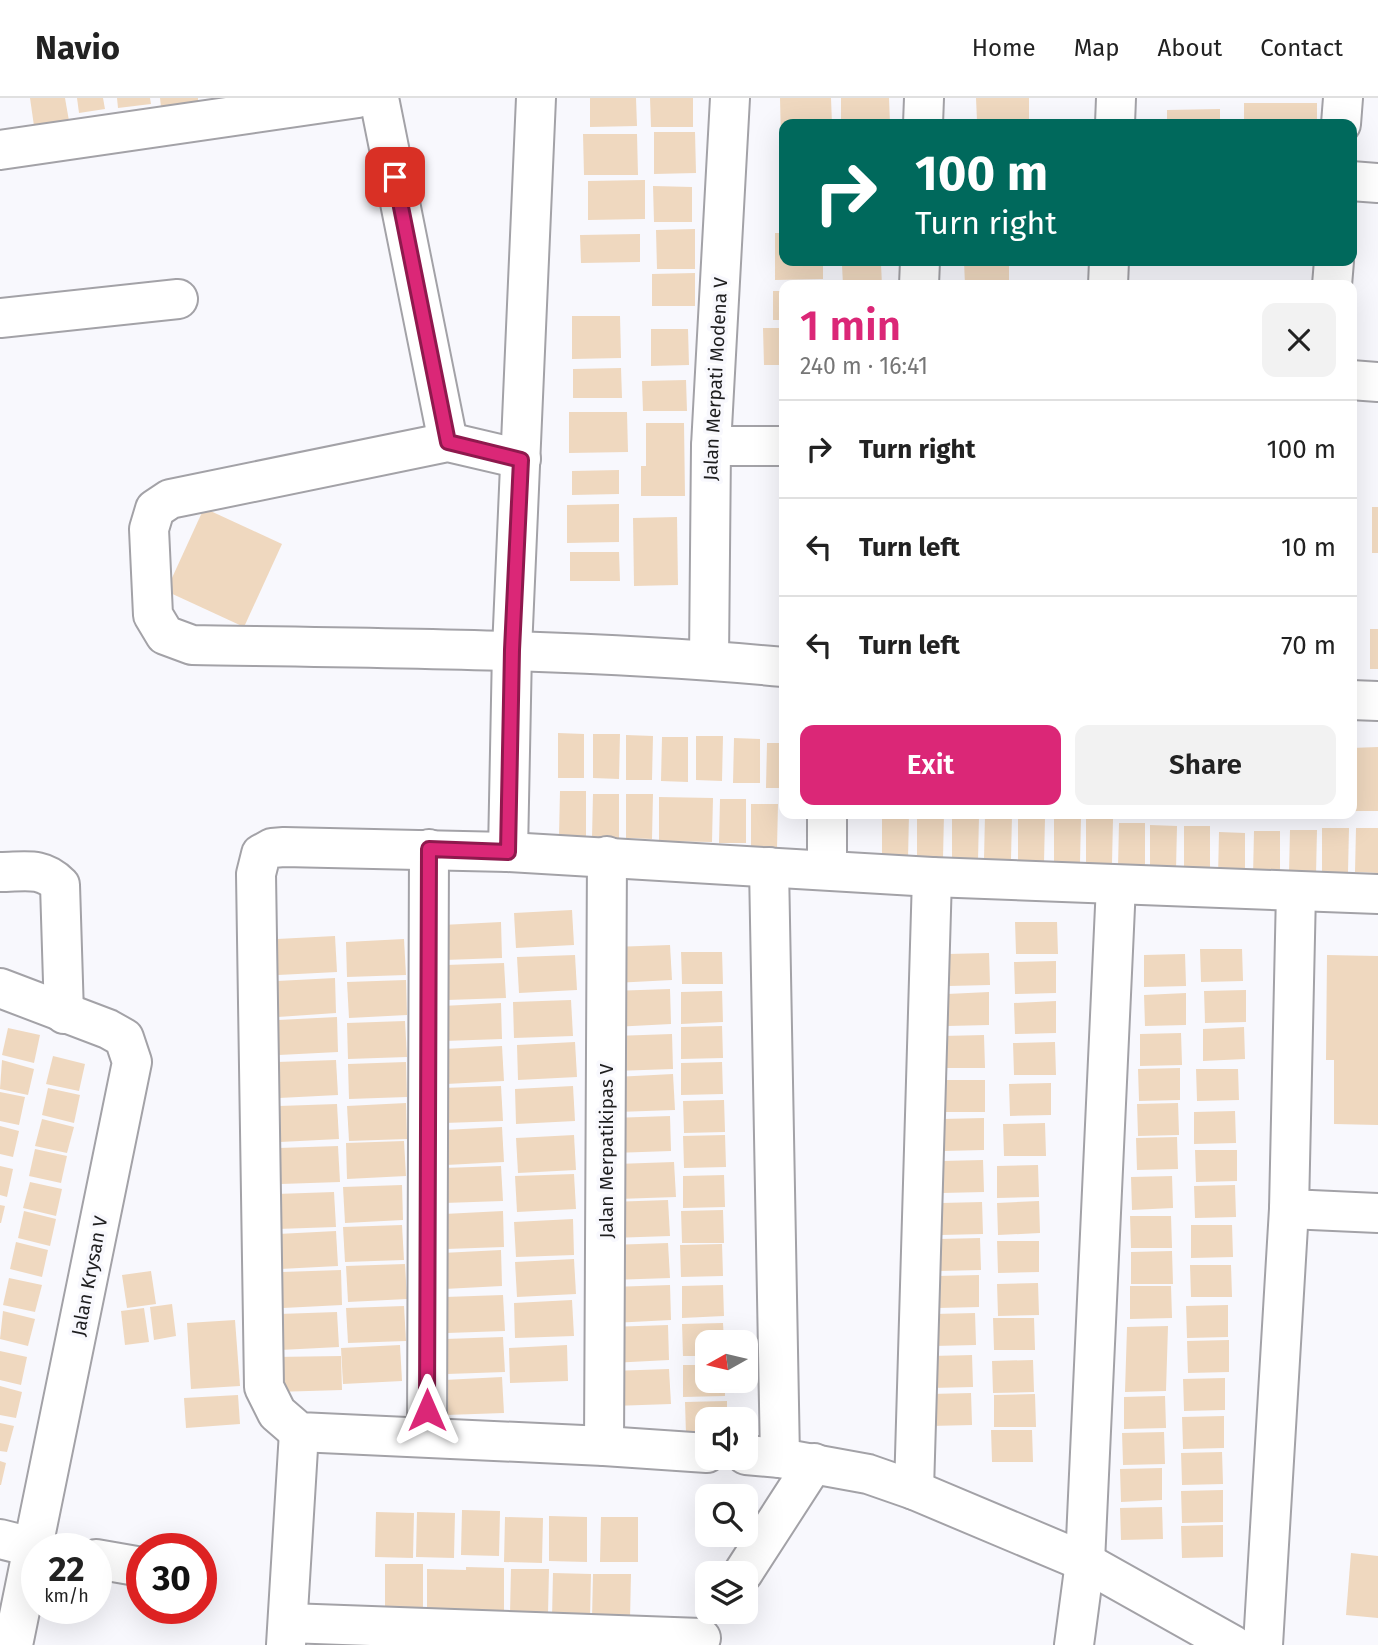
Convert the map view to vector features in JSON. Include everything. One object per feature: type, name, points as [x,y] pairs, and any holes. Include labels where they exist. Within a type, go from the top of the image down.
[{"type":"street","points":[[0,150],[358,98]]},
{"type":"street","points":[[379,98],[448,442]]},
{"type":"street","points":[[508,852],[512,650],[536,98]]},
{"type":"street","name":"Jalan Merpati Modena V","points":[[709,660],[711,446],[730,98]]},
{"type":"street","points":[[923,119],[924,98]]},
{"type":"street","points":[[1115,119],[1116,98]]},
{"type":"street","points":[[1341,119],[1343,98]]},
{"type":"street","points":[[1357,181],[1378,183]]},
{"type":"street","points":[[0,318],[178,299]]},
{"type":"street","points":[[1357,380],[1378,382]]},
{"type":"street","points":[[521,460],[448,442],[170,499],[155,509],[149,529],[153,615],[166,635],[192,645],[512,650],[709,660],[779,667]]},
{"type":"street","points":[[711,446],[779,446]]},
{"type":"street","points":[[1357,700],[1378,701]]},
{"type":"street","points":[[827,819],[827,869]]},
{"type":"street","points":[[695,1451],[299,1432],[277,1413],[264,1387],[256,874],[261,854],[272,848],[429,849],[607,856],[932,877],[1378,894]]},
{"type":"street","points":[[427,1437],[429,849]]},
{"type":"street","name":"Jalan Merpatikipas V","points":[[604,1446],[607,856]]},
{"type":"street","points":[[747,1561],[780,1459],[769,867]]},
{"type":"street","points":[[0,872],[41,871],[51,875],[60,885],[64,1014]]},
{"type":"street","points":[[914,1490],[932,877]]},
{"type":"street","points":[[1074,1645],[1084,1562],[1115,885]]},
{"type":"street","points":[[1264,1645],[1289,1209],[1296,892]]},
{"type":"street","name":"Jalan Krysan V","points":[[0,988],[108,1029],[124,1038],[132,1062],[28,1533]]},
{"type":"street","points":[[1289,1209],[1378,1213]]},
{"type":"street","points":[[299,1432],[287,1634],[707,1632]]},
{"type":"street","points":[[780,1459],[868,1474],[914,1490],[1084,1562],[1233,1645]]},
{"type":"street","name":"Jalan Krysan V","points":[[13,1645],[21,1578]]},
{"type":"building","points":[[30,98],[65,98],[69,121],[34,126]]},
{"type":"building","points":[[77,98],[103,98],[105,109],[79,113]]},
{"type":"building","points":[[117,98],[150,98],[151,104],[118,108]]},
{"type":"building","points":[[160,98],[198,98],[198,101],[161,107]]},
{"type":"building","points":[[590,98],[636,98],[637,126],[590,127]]},
{"type":"building","points":[[650,98],[693,98],[693,127],[651,127]]},
{"type":"building","points":[[780,98],[831,98],[832,119],[780,119]]},
{"type":"building","points":[[841,98],[889,98],[890,119],[841,119]]},
{"type":"building","points":[[976,98],[1029,98],[1029,119],[977,119]]},
{"type":"building","points":[[1244,103],[1317,103],[1317,119],[1244,119]]},
{"type":"building","points":[[1220,109],[1220,119],[1167,119],[1167,110]]},
{"type":"building","points":[[654,132],[695,132],[696,173],[654,174]]},
{"type":"building","points":[[583,134],[637,134],[638,175],[584,175]]},
{"type":"building","points":[[645,180],[645,219],[588,220],[588,181]]},
{"type":"building","points":[[653,186],[692,187],[692,222],[654,222]]},
{"type":"building","points":[[695,229],[695,269],[657,269],[656,230]]},
{"type":"building","points":[[775,233],[779,233],[779,266],[823,266],[823,279],[775,280]]},
{"type":"building","points":[[640,234],[640,262],[581,263],[580,235]]},
{"type":"building","points":[[842,266],[881,266],[882,280],[843,280]]},
{"type":"building","points":[[964,266],[1009,266],[1009,280],[965,280]]},
{"type":"building","points":[[695,273],[695,306],[652,306],[652,274]]},
{"type":"building","points":[[773,291],[779,291],[779,320],[773,320]]},
{"type":"building","points":[[572,316],[620,316],[621,358],[572,359]]},
{"type":"building","points":[[763,328],[779,328],[779,365],[764,365]]},
{"type":"building","points":[[651,329],[688,329],[689,365],[651,366]]},
{"type":"building","points":[[621,368],[622,398],[573,398],[573,369]]},
{"type":"building","points":[[686,380],[687,411],[643,411],[642,381]]},
{"type":"building","points":[[569,412],[627,412],[628,452],[569,453]]},
{"type":"building","points":[[646,423],[684,423],[685,496],[641,496],[641,466],[646,466]]},
{"type":"building","points":[[619,470],[619,494],[572,495],[572,471]]},
{"type":"building","points":[[619,504],[619,542],[567,543],[567,505]]},
{"type":"building","points":[[1372,507],[1378,507],[1378,553],[1372,553]]},
{"type":"building","points":[[204,508],[282,544],[244,627],[166,591]]},
{"type":"building","points":[[677,517],[678,585],[634,586],[633,518]]},
{"type":"building","points":[[570,552],[619,552],[620,581],[570,581]]},
{"type":"building","points":[[1370,629],[1378,629],[1378,669],[1370,669]]},
{"type":"building","points":[[558,733],[584,734],[584,778],[558,778]]},
{"type":"building","points":[[593,734],[620,734],[619,779],[593,778]]},
{"type":"building","points":[[626,735],[653,736],[652,780],[626,780]]},
{"type":"building","points":[[696,736],[723,736],[722,781],[696,780]]},
{"type":"building","points":[[662,737],[688,737],[688,782],[661,781]]},
{"type":"building","points":[[734,738],[760,739],[760,783],[733,783]]},
{"type":"building","points":[[767,743],[779,743],[779,788],[766,788]]},
{"type":"building","points":[[1378,747],[1378,811],[1357,811],[1357,748]]},
{"type":"building","points":[[560,791],[586,791],[586,836],[559,836]]},
{"type":"building","points":[[593,794],[619,794],[619,839],[592,838]]},
{"type":"building","points":[[626,794],[653,794],[652,839],[626,838]]},
{"type":"building","points":[[659,797],[713,798],[712,842],[659,841]]},
{"type":"building","points":[[720,799],[746,799],[746,843],[719,843]]},
{"type":"building","points":[[751,804],[778,804],[777,848],[751,848]]},
{"type":"building","points":[[882,819],[909,819],[908,859],[882,858]]},
{"type":"building","points":[[917,819],[944,819],[943,859],[917,858]]},
{"type":"building","points":[[952,819],[979,819],[978,861],[952,860]]},
{"type":"building","points":[[985,819],[1012,819],[1011,860],[984,859]]},
{"type":"building","points":[[1018,819],[1045,819],[1044,863],[1018,863]]},
{"type":"building","points":[[1054,819],[1081,819],[1080,863],[1054,863]]},
{"type":"building","points":[[1086,819],[1113,819],[1112,863],[1086,863]]},
{"type":"building","points":[[1119,823],[1145,823],[1145,867],[1118,867]]},
{"type":"building","points":[[1150,825],[1177,826],[1176,870],[1150,870]]},
{"type":"building","points":[[1184,826],[1210,826],[1210,871],[1184,870]]},
{"type":"building","points":[[1322,828],[1349,828],[1348,872],[1322,872]]},
{"type":"building","points":[[1356,828],[1378,828],[1378,873],[1355,872]]},
{"type":"building","points":[[1290,830],[1317,830],[1316,875],[1289,874]]},
{"type":"building","points":[[1254,831],[1280,831],[1280,876],[1253,876]]},
{"type":"building","points":[[1219,832],[1245,833],[1245,877],[1218,877]]},
{"type":"building","points":[[572,910],[574,945],[516,948],[514,913]]},
{"type":"building","points":[[501,922],[502,958],[444,960],[442,925]]},
{"type":"building","points":[[1015,922],[1057,922],[1058,954],[1016,954]]},
{"type":"building","points":[[335,936],[337,972],[278,975],[277,939]]},
{"type":"building","points":[[404,939],[406,975],[347,977],[346,942]]},
{"type":"building","points":[[670,945],[672,980],[614,983],[612,947]]},
{"type":"building","points":[[1200,949],[1242,949],[1243,981],[1201,982]]},
{"type":"building","points":[[681,952],[722,952],[723,984],[682,984]]},
{"type":"building","points":[[989,953],[990,985],[949,986],[948,954]]},
{"type":"building","points":[[1185,954],[1186,986],[1144,987],[1144,955]]},
{"type":"building","points":[[575,955],[577,990],[519,993],[517,957]]},
{"type":"building","points":[[1327,955],[1378,956],[1378,1125],[1334,1124],[1334,1060],[1326,1060]]},
{"type":"building","points":[[1056,961],[1056,993],[1015,994],[1014,962]]},
{"type":"building","points":[[504,963],[506,998],[447,1000],[446,965]]},
{"type":"building","points":[[335,978],[336,1013],[278,1017],[277,981]]},
{"type":"building","points":[[406,980],[407,1015],[349,1018],[347,982]]},
{"type":"building","points":[[670,989],[671,1024],[613,1027],[611,991]]},
{"type":"building","points":[[1246,990],[1246,1022],[1205,1023],[1204,991]]},
{"type":"building","points":[[722,991],[723,1022],[681,1024],[681,992]]},
{"type":"building","points":[[989,992],[989,1025],[948,1026],[947,994]]},
{"type":"building","points":[[1186,993],[1186,1025],[1145,1026],[1144,995]]},
{"type":"building","points":[[571,1000],[573,1036],[514,1038],[513,1002]]},
{"type":"building","points":[[1056,1001],[1056,1033],[1015,1034],[1014,1003]]},
{"type":"building","points":[[501,1003],[502,1039],[444,1041],[442,1006]]},
{"type":"building","points":[[337,1017],[338,1052],[279,1055],[278,1020]]},
{"type":"building","points":[[405,1021],[407,1057],[348,1059],[347,1023]]},
{"type":"building","points":[[722,1026],[723,1058],[681,1059],[681,1027]]},
{"type":"building","points":[[1244,1027],[1245,1059],[1203,1061],[1203,1029]]},
{"type":"building","points":[[8,1028],[40,1035],[34,1063],[2,1055]]},
{"type":"building","points":[[1181,1033],[1182,1065],[1140,1066],[1140,1034]]},
{"type":"building","points":[[672,1034],[673,1069],[615,1071],[614,1036]]},
{"type":"building","points":[[984,1035],[985,1068],[943,1068],[942,1036]]},
{"type":"building","points":[[575,1042],[577,1077],[518,1080],[517,1045]]},
{"type":"building","points":[[1055,1042],[1056,1075],[1014,1075],[1013,1043]]},
{"type":"building","points":[[502,1046],[504,1081],[446,1084],[444,1049]]},
{"type":"building","points":[[53,1056],[85,1064],[79,1091],[46,1084]]},
{"type":"building","points":[[2,1060],[34,1069],[28,1095],[0,1089]]},
{"type":"building","points":[[336,1060],[338,1095],[279,1098],[277,1062]]},
{"type":"building","points":[[406,1062],[407,1097],[349,1099],[348,1064]]},
{"type":"building","points":[[722,1062],[723,1094],[681,1095],[681,1063]]},
{"type":"building","points":[[1180,1068],[1180,1100],[1139,1101],[1138,1069]]},
{"type":"building","points":[[1196,1069],[1238,1069],[1239,1100],[1197,1101]]},
{"type":"building","points":[[673,1074],[675,1110],[617,1112],[615,1077]]},
{"type":"building","points":[[943,1080],[985,1080],[985,1112],[944,1112]]},
{"type":"building","points":[[1051,1083],[1051,1115],[1010,1116],[1009,1084]]},
{"type":"building","points":[[501,1086],[503,1121],[444,1123],[442,1088]]},
{"type":"building","points":[[573,1086],[575,1121],[516,1124],[515,1089]]},
{"type":"building","points":[[48,1088],[80,1095],[74,1123],[42,1115]]},
{"type":"building","points":[[0,1092],[25,1097],[19,1125],[0,1121]]},
{"type":"building","points":[[724,1100],[725,1132],[684,1133],[683,1101]]},
{"type":"building","points":[[406,1103],[407,1139],[349,1141],[347,1106]]},
{"type":"building","points":[[1178,1103],[1179,1135],[1138,1136],[1137,1104]]},
{"type":"building","points":[[337,1104],[339,1139],[280,1142],[279,1106]]},
{"type":"building","points":[[1235,1111],[1236,1143],[1194,1144],[1194,1112]]},
{"type":"building","points":[[670,1116],[671,1151],[613,1153],[611,1118]]},
{"type":"building","points":[[984,1118],[984,1150],[943,1151],[942,1119]]},
{"type":"building","points":[[42,1119],[74,1127],[67,1153],[35,1146]]},
{"type":"building","points":[[1045,1123],[1046,1156],[1004,1156],[1003,1124]]},
{"type":"building","points":[[0,1126],[19,1131],[13,1157],[0,1154]]},
{"type":"building","points":[[502,1127],[504,1162],[446,1165],[444,1130]]},
{"type":"building","points":[[574,1135],[576,1170],[518,1173],[516,1138]]},
{"type":"building","points":[[725,1135],[726,1167],[684,1168],[683,1136]]},
{"type":"building","points":[[1177,1137],[1178,1169],[1137,1170],[1136,1138]]},
{"type":"building","points":[[404,1141],[406,1176],[347,1179],[346,1143]]},
{"type":"building","points":[[338,1146],[340,1182],[281,1184],[279,1148]]},
{"type":"building","points":[[35,1149],[67,1156],[61,1183],[29,1176]]},
{"type":"building","points":[[1195,1150],[1237,1150],[1237,1181],[1196,1182]]},
{"type":"building","points":[[983,1160],[984,1192],[942,1193],[942,1161]]},
{"type":"building","points":[[674,1162],[676,1197],[618,1199],[616,1164]]},
{"type":"building","points":[[1038,1165],[1039,1197],[997,1198],[997,1166]]},
{"type":"building","points":[[0,1166],[13,1169],[7,1197],[0,1195]]},
{"type":"building","points":[[501,1166],[503,1201],[444,1203],[443,1168]]},
{"type":"building","points":[[574,1174],[576,1209],[517,1212],[515,1176]]},
{"type":"building","points":[[724,1175],[725,1207],[683,1208],[683,1176]]},
{"type":"building","points":[[1172,1176],[1173,1208],[1132,1210],[1131,1177]]},
{"type":"building","points":[[30,1182],[62,1189],[56,1216],[23,1208]]},
{"type":"building","points":[[402,1185],[403,1220],[345,1223],[343,1187]]},
{"type":"building","points":[[1235,1185],[1236,1217],[1195,1218],[1194,1186]]},
{"type":"building","points":[[334,1192],[336,1227],[277,1229],[276,1194]]},
{"type":"building","points":[[668,1200],[670,1236],[611,1238],[609,1202]]},
{"type":"building","points":[[1039,1201],[1040,1233],[998,1235],[997,1203]]},
{"type":"building","points":[[982,1202],[983,1234],[941,1235],[941,1203]]},
{"type":"building","points":[[0,1205],[5,1206],[1,1223],[0,1223]]},
{"type":"building","points":[[723,1210],[724,1243],[682,1243],[681,1211]]},
{"type":"building","points":[[24,1211],[56,1219],[50,1246],[18,1238]]},
{"type":"building","points":[[503,1211],[504,1247],[446,1249],[444,1214]]},
{"type":"building","points":[[1130,1216],[1171,1216],[1172,1248],[1131,1248]]},
{"type":"building","points":[[573,1219],[574,1255],[516,1257],[514,1222]]},
{"type":"building","points":[[402,1225],[404,1260],[345,1262],[343,1227]]},
{"type":"building","points":[[1191,1225],[1232,1225],[1233,1257],[1191,1258]]},
{"type":"building","points":[[336,1231],[338,1266],[280,1269],[278,1234]]},
{"type":"building","points":[[980,1238],[981,1270],[939,1271],[939,1239]]},
{"type":"building","points":[[997,1241],[1039,1241],[1039,1272],[998,1273]]},
{"type":"building","points":[[16,1242],[48,1250],[42,1277],[10,1269]]},
{"type":"building","points":[[668,1243],[670,1278],[611,1280],[610,1245]]},
{"type":"building","points":[[722,1244],[723,1276],[681,1277],[680,1245]]},
{"type":"building","points":[[501,1250],[502,1286],[444,1289],[442,1253]]},
{"type":"building","points":[[1172,1251],[1173,1284],[1131,1284],[1131,1252]]},
{"type":"building","points":[[574,1259],[576,1294],[517,1297],[515,1262]]},
{"type":"building","points":[[405,1264],[407,1299],[348,1302],[346,1266]]},
{"type":"building","points":[[1190,1265],[1231,1265],[1232,1297],[1191,1297]]},
{"type":"building","points":[[341,1270],[342,1305],[283,1308],[282,1272]]},
{"type":"building","points":[[151,1271],[156,1304],[127,1308],[122,1275]]},
{"type":"building","points":[[979,1275],[979,1307],[938,1308],[937,1276]]},
{"type":"building","points":[[9,1278],[42,1285],[35,1312],[3,1305]]},
{"type":"building","points":[[1038,1283],[1039,1315],[998,1316],[997,1284]]},
{"type":"building","points":[[670,1285],[671,1320],[612,1323],[611,1287]]},
{"type":"building","points":[[723,1285],[724,1316],[682,1318],[682,1286]]},
{"type":"building","points":[[1130,1286],[1171,1286],[1172,1318],[1130,1319]]},
{"type":"building","points":[[503,1295],[505,1331],[447,1333],[445,1297]]},
{"type":"building","points":[[572,1300],[574,1336],[515,1338],[514,1303]]},
{"type":"building","points":[[172,1304],[176,1336],[154,1340],[150,1307]]},
{"type":"building","points":[[1228,1305],[1228,1337],[1187,1338],[1186,1306]]},
{"type":"building","points":[[404,1306],[406,1341],[348,1343],[346,1308]]},
{"type":"building","points":[[144,1308],[149,1342],[125,1345],[121,1311]]},
{"type":"building","points":[[3,1311],[35,1319],[28,1346],[0,1339]]},
{"type":"building","points":[[337,1312],[339,1347],[280,1350],[279,1314]]},
{"type":"building","points":[[975,1313],[976,1345],[934,1346],[934,1314]]},
{"type":"building","points":[[993,1318],[1034,1318],[1035,1350],[994,1350]]},
{"type":"building","points":[[235,1320],[240,1386],[191,1389],[187,1323]]},
{"type":"building","points":[[723,1323],[723,1330],[695,1330],[695,1356],[683,1356],[682,1324]]},
{"type":"building","points":[[668,1325],[669,1360],[611,1363],[609,1327]]},
{"type":"building","points":[[1168,1326],[1166,1391],[1125,1392],[1127,1327]]},
{"type":"building","points":[[503,1337],[505,1372],[447,1374],[445,1339]]},
{"type":"building","points":[[1229,1340],[1229,1372],[1188,1373],[1187,1341]]},
{"type":"building","points":[[400,1345],[402,1381],[343,1384],[341,1348]]},
{"type":"building","points":[[567,1345],[568,1381],[510,1383],[509,1348]]},
{"type":"building","points":[[0,1351],[27,1357],[21,1385],[0,1380]]},
{"type":"building","points":[[972,1355],[973,1387],[931,1388],[931,1356]]},
{"type":"building","points":[[341,1356],[342,1390],[275,1392],[274,1357]]},
{"type":"building","points":[[1033,1360],[1034,1392],[993,1393],[992,1361]]},
{"type":"building","points":[[683,1365],[695,1365],[695,1393],[725,1393],[725,1396],[683,1397]]},
{"type":"building","points":[[669,1369],[671,1404],[613,1406],[611,1371]]},
{"type":"building","points":[[502,1377],[504,1413],[446,1415],[444,1380]]},
{"type":"building","points":[[1225,1378],[1225,1410],[1184,1411],[1183,1379]]},
{"type":"building","points":[[0,1386],[22,1392],[16,1418],[0,1415]]},
{"type":"building","points":[[971,1393],[972,1425],[930,1426],[930,1394]]},
{"type":"building","points":[[1035,1394],[1036,1427],[994,1427],[994,1395]]},
{"type":"building","points":[[238,1395],[240,1424],[186,1428],[184,1398]]},
{"type":"building","points":[[1165,1396],[1166,1428],[1124,1429],[1124,1397]]},
{"type":"building","points":[[727,1401],[727,1407],[695,1407],[695,1434],[686,1434],[685,1402]]},
{"type":"building","points":[[1224,1416],[1224,1448],[1183,1449],[1182,1417]]},
{"type":"building","points":[[0,1423],[14,1426],[7,1452],[0,1451]]},
{"type":"building","points":[[991,1430],[1032,1430],[1033,1462],[992,1462]]},
{"type":"building","points":[[1164,1432],[1165,1464],[1123,1465],[1122,1433]]},
{"type":"building","points":[[1222,1452],[1223,1484],[1182,1485],[1181,1453]]},
{"type":"building","points":[[0,1461],[6,1463],[1,1485],[0,1485]]},
{"type":"building","points":[[1162,1468],[1162,1500],[1121,1502],[1120,1469]]},
{"type":"building","points":[[1223,1490],[1223,1522],[1182,1523],[1181,1491]]},
{"type":"building","points":[[1162,1507],[1163,1539],[1121,1540],[1120,1508]]},
{"type":"building","points":[[462,1510],[500,1511],[499,1556],[461,1555]]},
{"type":"building","points":[[376,1512],[414,1513],[413,1558],[375,1557]]},
{"type":"building","points":[[417,1512],[455,1513],[454,1558],[416,1557]]},
{"type":"building","points":[[549,1516],[587,1517],[587,1562],[549,1561]]},
{"type":"building","points":[[505,1517],[543,1518],[542,1563],[504,1562]]},
{"type":"building","points":[[601,1517],[638,1517],[638,1562],[600,1562]]},
{"type":"building","points":[[1223,1525],[1223,1557],[1182,1558],[1181,1526]]},
{"type":"building","points":[[1351,1553],[1378,1556],[1378,1618],[1346,1615]]},
{"type":"building","points":[[385,1564],[423,1564],[423,1610],[385,1609]]},
{"type":"building","points":[[466,1567],[504,1568],[504,1613],[427,1614],[427,1569],[466,1570]]},
{"type":"building","points":[[511,1569],[549,1569],[548,1614],[510,1614]]},
{"type":"building","points":[[553,1573],[591,1574],[590,1619],[552,1618]]},
{"type":"building","points":[[593,1574],[631,1574],[630,1619],[592,1619]]},
{"type":"route","points":[[395,177],[448,442],[521,460],[512,650],[508,852],[429,849],[427,1410]]}]
